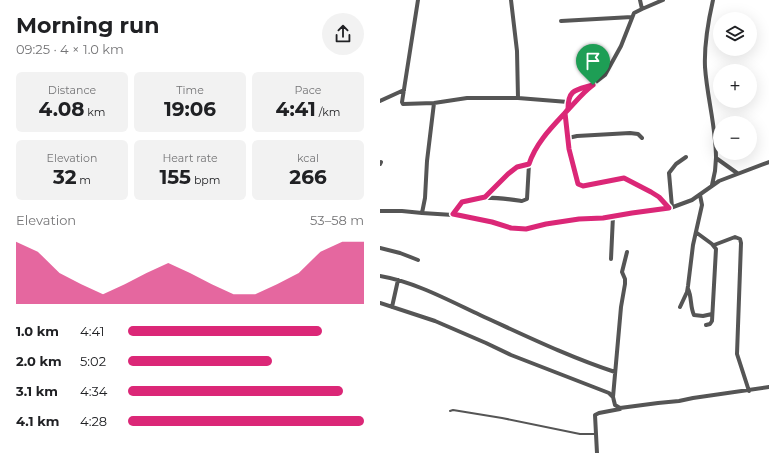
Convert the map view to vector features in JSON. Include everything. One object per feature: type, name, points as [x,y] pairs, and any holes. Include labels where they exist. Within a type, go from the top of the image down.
[{"type":"street","points":[[418,0],[402,102],[403,104],[434,103],[466,98],[518,98],[568,102]]},
{"type":"street","points":[[511,0],[517,51],[518,98]]},
{"type":"street","points":[[640,0],[642,9]]},
{"type":"street","points":[[453,214],[462,202],[485,197],[522,201],[526,200],[528,196],[529,164],[536,148],[568,109],[584,92],[601,79],[609,70],[621,46],[634,13],[663,0]]},
{"type":"street","points":[[712,0],[706,38],[705,67],[713,122]]},
{"type":"street","points":[[561,21],[632,17]]},
{"type":"street","points":[[568,109],[570,94],[593,85]]},
{"type":"street","points":[[380,101],[404,90]]},
{"type":"street","points":[[422,214],[425,198],[427,161],[434,103]]},
{"type":"street","points":[[565,113],[569,149],[578,184],[581,186],[624,178],[659,197],[671,208]]},
{"type":"street","points":[[568,138],[577,136],[630,134],[638,134],[642,138]]},
{"type":"street","points":[[671,208],[669,173],[676,164],[686,157]]},
{"type":"street","points":[[712,185],[716,160]]},
{"type":"street","points":[[719,160],[737,173]]},
{"type":"street","points":[[380,211],[402,211],[422,214],[453,214],[492,222],[511,228],[522,229],[579,219],[594,219],[671,208],[692,200],[712,185],[737,173],[769,162]]},
{"type":"street","points":[[485,197],[517,167],[529,164]]},
{"type":"street","points":[[680,307],[688,289],[693,245],[697,233],[702,205],[700,195]]},
{"type":"street","points":[[611,259],[613,216]]},
{"type":"street","points":[[697,233],[714,246],[716,252],[711,322],[706,325]]},
{"type":"street","points":[[714,246],[735,237],[740,239],[741,243],[737,354],[749,390]]},
{"type":"street","points":[[380,248],[400,253],[418,260]]},
{"type":"street","points":[[620,408],[615,405],[613,397],[621,307],[625,284],[625,279],[622,272],[626,252]]},
{"type":"street","points":[[380,276],[398,280],[430,292],[597,366],[615,372]]},
{"type":"street","points":[[392,307],[398,280]]},
{"type":"street","points":[[688,289],[691,295],[694,315],[702,316],[712,314]]},
{"type":"street","points":[[380,303],[435,321],[544,369],[609,393],[613,397]]},
{"type":"street","points":[[596,453],[595,416],[599,413],[620,408],[769,387]]},
{"type":"lane","points":[[450,411],[453,410],[502,418],[580,434],[595,434]]},
{"type":"route","points":[[593,85],[584,92],[565,113],[569,149],[578,184],[583,186],[624,178],[659,197],[669,208],[665,210],[644,211],[603,218],[579,219],[546,224],[526,229],[511,228],[492,222],[453,214],[462,202],[485,197],[502,179],[517,167],[529,164],[536,148],[568,109],[568,99],[570,94],[593,85]]}]
